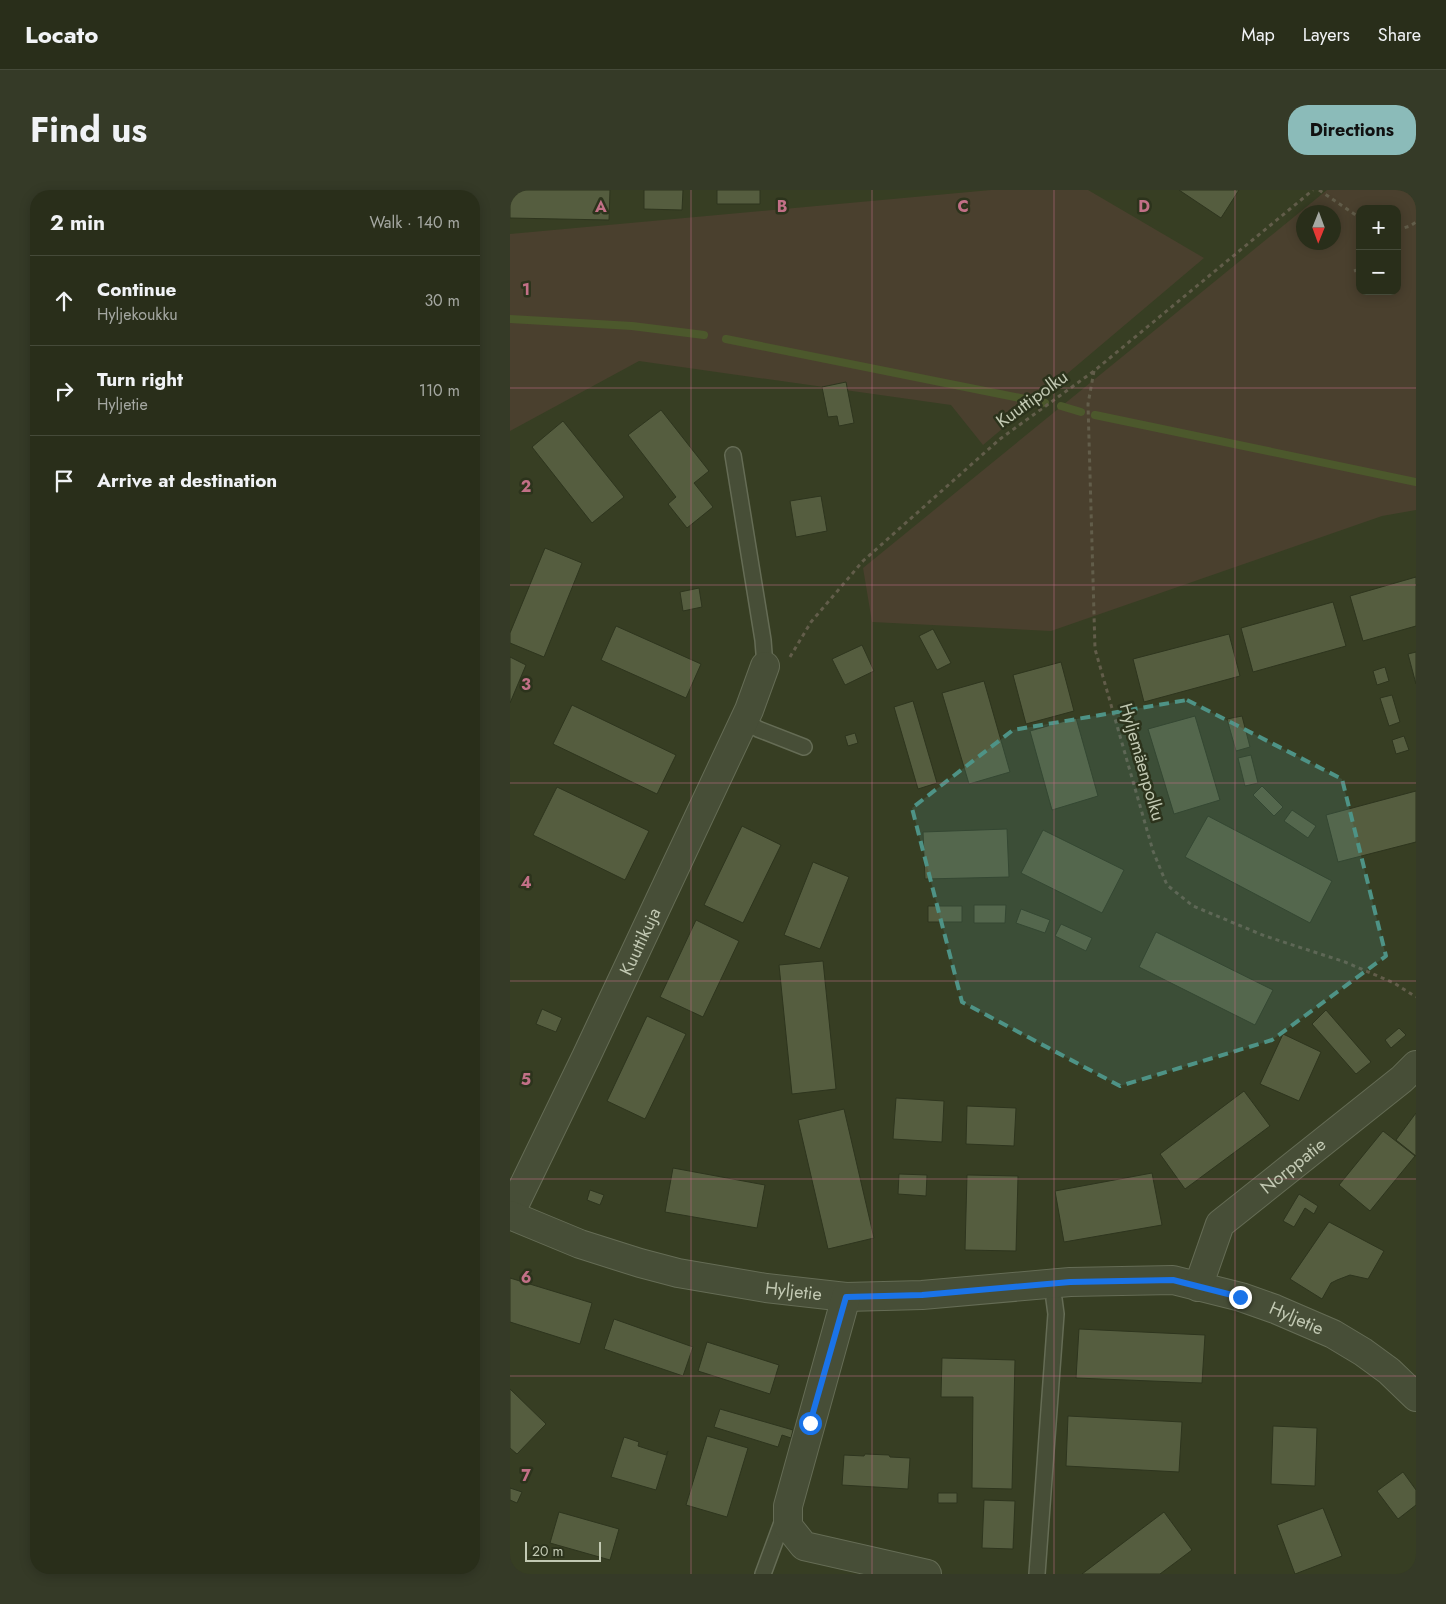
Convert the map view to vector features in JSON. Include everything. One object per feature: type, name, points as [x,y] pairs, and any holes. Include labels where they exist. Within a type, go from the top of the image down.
[{"type":"street","name":"Kuuttikuja","points":[[510,1214],[744,720],[765,666]]},
{"type":"street","name":"Norppatie","points":[[1198,1287],[1220,1224],[1416,1066]]},
{"type":"street","name":"Hyljetie","points":[[510,1214],[580,1244],[678,1273],[766,1288],[846,1297],[922,1295],[1070,1282],[1173,1280],[1240,1297],[1275,1309],[1333,1334],[1363,1352],[1389,1371],[1416,1397]]},
{"type":"street","points":[[846,1297],[788,1506],[788,1526],[804,1546],[927,1574]]},
{"type":"lane","points":[[733,455],[763,640],[765,666]]},
{"type":"lane","points":[[744,720],[758,729],[804,748]]},
{"type":"lane","points":[[1037,1574],[1056,1314],[1054,1299]]},
{"type":"lane","points":[[763,1574],[788,1506]]},
{"type":"path","name":"Kuuttipolku","points":[[791,655],[811,622],[863,560],[1000,439],[1094,371],[1313,190]]},
{"type":"path","points":[[1319,190],[1356,215]]},
{"type":"path","points":[[1401,229],[1416,222]]},
{"type":"path","name":"Hyljemäenpolku","points":[[1094,371],[1088,404],[1095,649],[1153,851],[1167,885],[1193,906],[1265,936],[1345,962],[1394,983],[1416,997]]},
{"type":"highlighted area","points":[[1187,700],[1342,779],[1386,956],[1272,1040],[1120,1086],[962,1002],[912,808],[1013,730]]},
{"type":"shaded area","points":[[991,190],[1088,190],[1204,258],[983,445],[951,405],[639,361],[510,431],[510,234]]},
{"type":"shaded area","points":[[1327,190],[1416,190],[1416,510],[1382,516],[1051,631],[872,622],[863,568],[1296,215],[1296,250],[1341,250],[1341,205],[1309,205]]},
{"type":"building","points":[[510,190],[610,190],[609,220],[510,218]]},
{"type":"building","points":[[644,190],[683,190],[682,210],[644,209]]},
{"type":"building","points":[[717,190],[760,190],[760,204],[717,204]]},
{"type":"building","points":[[1179,190],[1239,190],[1221,218]]},
{"type":"building","points":[[846,382],[854,423],[839,426],[837,416],[828,417],[822,387]]},
{"type":"building","points":[[661,410],[709,471],[694,483],[713,507],[687,528],[668,504],[676,497],[628,435]]},
{"type":"building","points":[[563,421],[624,497],[592,523],[532,447]]},
{"type":"building","points":[[821,496],[827,531],[796,537],[790,501]]},
{"type":"building","points":[[545,548],[582,563],[544,657],[510,643],[510,633]]},
{"type":"building","points":[[1416,577],[1416,626],[1363,641],[1350,596]]},
{"type":"building","points":[[699,588],[702,607],[683,611],[680,592]]},
{"type":"building","points":[[1333,602],[1346,646],[1253,672],[1241,628]]},
{"type":"building","points":[[616,626],[701,664],[686,698],[601,660]]},
{"type":"building","points":[[933,629],[951,663],[937,670],[919,636]]},
{"type":"building","points":[[1229,634],[1240,676],[1144,702],[1133,659]]},
{"type":"building","points":[[862,645],[874,671],[845,685],[832,659]]},
{"type":"building","points":[[1416,652],[1416,684],[1408,654]]},
{"type":"building","points":[[510,657],[526,665],[510,703]]},
{"type":"building","points":[[1061,662],[1074,711],[1026,724],[1013,675]]},
{"type":"building","points":[[1385,667],[1389,681],[1377,685],[1373,671]]},
{"type":"building","points":[[984,681],[1010,772],[969,784],[942,693]]},
{"type":"building","points":[[1392,695],[1400,722],[1389,726],[1380,698]]},
{"type":"building","points":[[913,701],[937,783],[918,789],[894,707]]},
{"type":"building","points":[[572,705],[676,755],[657,794],[553,744]]},
{"type":"building","points":[[1195,716],[1220,800],[1174,814],[1148,729]]},
{"type":"building","points":[[1242,716],[1250,747],[1236,751],[1227,719]]},
{"type":"building","points":[[1076,718],[1098,796],[1052,810],[1030,731]]},
{"type":"building","points":[[855,733],[858,743],[848,746],[845,736]]},
{"type":"building","points":[[1404,736],[1409,750],[1396,754],[1392,740]]},
{"type":"building","points":[[1251,755],[1258,783],[1245,786],[1238,758]]},
{"type":"building","points":[[1262,786],[1283,807],[1274,816],[1253,795]]},
{"type":"building","points":[[557,787],[649,831],[625,880],[533,835]]},
{"type":"building","points":[[1416,791],[1416,842],[1338,862],[1326,815]]},
{"type":"building","points":[[1292,810],[1316,826],[1308,838],[1284,821]]},
{"type":"building","points":[[1208,816],[1332,881],[1310,923],[1185,857]]},
{"type":"building","points":[[742,826],[781,845],[743,923],[704,905]]},
{"type":"building","points":[[1007,829],[1009,877],[925,879],[923,832]]},
{"type":"building","points":[[1043,830],[1124,870],[1102,913],[1021,873]]},
{"type":"building","points":[[813,862],[849,877],[820,949],[784,935]]},
{"type":"building","points":[[974,905],[1006,905],[1005,923],[974,923]]},
{"type":"building","points":[[928,906],[962,906],[962,922],[928,922]]},
{"type":"building","points":[[1021,909],[1050,920],[1045,933],[1016,923]]},
{"type":"building","points":[[696,920],[739,941],[703,1017],[660,997]]},
{"type":"building","points":[[1061,924],[1092,938],[1086,951],[1055,936]]},
{"type":"building","points":[[1156,932],[1273,990],[1255,1025],[1139,967]]},
{"type":"building","points":[[823,961],[836,1089],[792,1094],[779,965]]},
{"type":"building","points":[[542,1009],[562,1018],[556,1032],[536,1024]]},
{"type":"building","points":[[1326,1010],[1371,1062],[1356,1074],[1312,1024]]},
{"type":"building","points":[[647,1016],[686,1034],[645,1119],[607,1101]]},
{"type":"building","points":[[1399,1028],[1406,1035],[1391,1048],[1385,1040]]},
{"type":"building","points":[[1283,1034],[1321,1052],[1299,1101],[1260,1084]]},
{"type":"building","points":[[1244,1091],[1270,1126],[1185,1189],[1160,1154]]},
{"type":"building","points":[[896,1098],[944,1101],[942,1142],[893,1139]]},
{"type":"building","points":[[967,1106],[1016,1108],[1014,1146],[966,1144]]},
{"type":"building","points":[[844,1109],[874,1238],[828,1249],[798,1120]]},
{"type":"building","points":[[1416,1113],[1416,1156],[1396,1140]]},
{"type":"building","points":[[1383,1131],[1415,1156],[1370,1211],[1339,1185]]},
{"type":"building","points":[[673,1168],[765,1185],[757,1228],[665,1212]]},
{"type":"building","points":[[1152,1173],[1162,1225],[1064,1242],[1055,1191]]},
{"type":"building","points":[[899,1174],[927,1175],[926,1196],[898,1194]]},
{"type":"building","points":[[967,1175],[1018,1176],[1016,1251],[965,1250]]},
{"type":"building","points":[[590,1190],[604,1195],[600,1205],[587,1200]]},
{"type":"building","points":[[1299,1194],[1318,1206],[1314,1214],[1305,1208],[1294,1227],[1283,1221]]},
{"type":"building","points":[[1329,1222],[1384,1251],[1368,1279],[1350,1275],[1337,1280],[1331,1283],[1322,1299],[1290,1279]]},
{"type":"building","points":[[510,1278],[592,1303],[580,1344],[510,1322]]},
{"type":"building","points":[[614,1319],[693,1347],[683,1376],[604,1349]]},
{"type":"building","points":[[1079,1329],[1205,1335],[1202,1383],[1076,1378]]},
{"type":"building","points":[[707,1342],[779,1365],[770,1394],[698,1371]]},
{"type":"building","points":[[942,1358],[1015,1360],[1012,1489],[972,1488],[973,1397],[941,1397]]},
{"type":"building","points":[[510,1389],[546,1424],[517,1454],[510,1448]]},
{"type":"building","points":[[720,1409],[793,1430],[791,1438],[782,1435],[778,1447],[714,1427]]},
{"type":"building","points":[[1068,1416],[1182,1422],[1179,1472],[1066,1466]]},
{"type":"building","points":[[1273,1426],[1317,1428],[1315,1486],[1271,1484]]},
{"type":"building","points":[[707,1436],[748,1448],[727,1517],[686,1505]]},
{"type":"building","points":[[624,1437],[639,1442],[638,1446],[666,1455],[668,1451],[656,1490],[611,1477]]},
{"type":"building","points":[[865,1454],[910,1458],[908,1489],[842,1485],[844,1455],[864,1456]]},
{"type":"building","points":[[1403,1472],[1416,1490],[1416,1505],[1398,1519],[1377,1491]]},
{"type":"building","points":[[510,1488],[522,1492],[517,1503],[510,1500]]},
{"type":"building","points":[[938,1493],[957,1493],[957,1503],[938,1503]]},
{"type":"building","points":[[984,1500],[1015,1501],[1013,1549],[982,1548]]},
{"type":"building","points":[[1323,1508],[1342,1556],[1295,1574],[1277,1525]]},
{"type":"building","points":[[559,1512],[619,1529],[610,1560],[550,1543]]},
{"type":"building","points":[[1164,1512],[1192,1550],[1160,1574],[1082,1574]]},
{"type":"waterway","points":[[510,319],[632,326],[704,335]]},
{"type":"waterway","points":[[726,339],[1045,403]]},
{"type":"waterway","points":[[1061,406],[1081,412]]},
{"type":"waterway","points":[[1095,415],[1416,482]]},
{"type":"route","points":[[810,1423],[846,1297],[922,1295],[1070,1282],[1173,1280],[1240,1297]]}]
